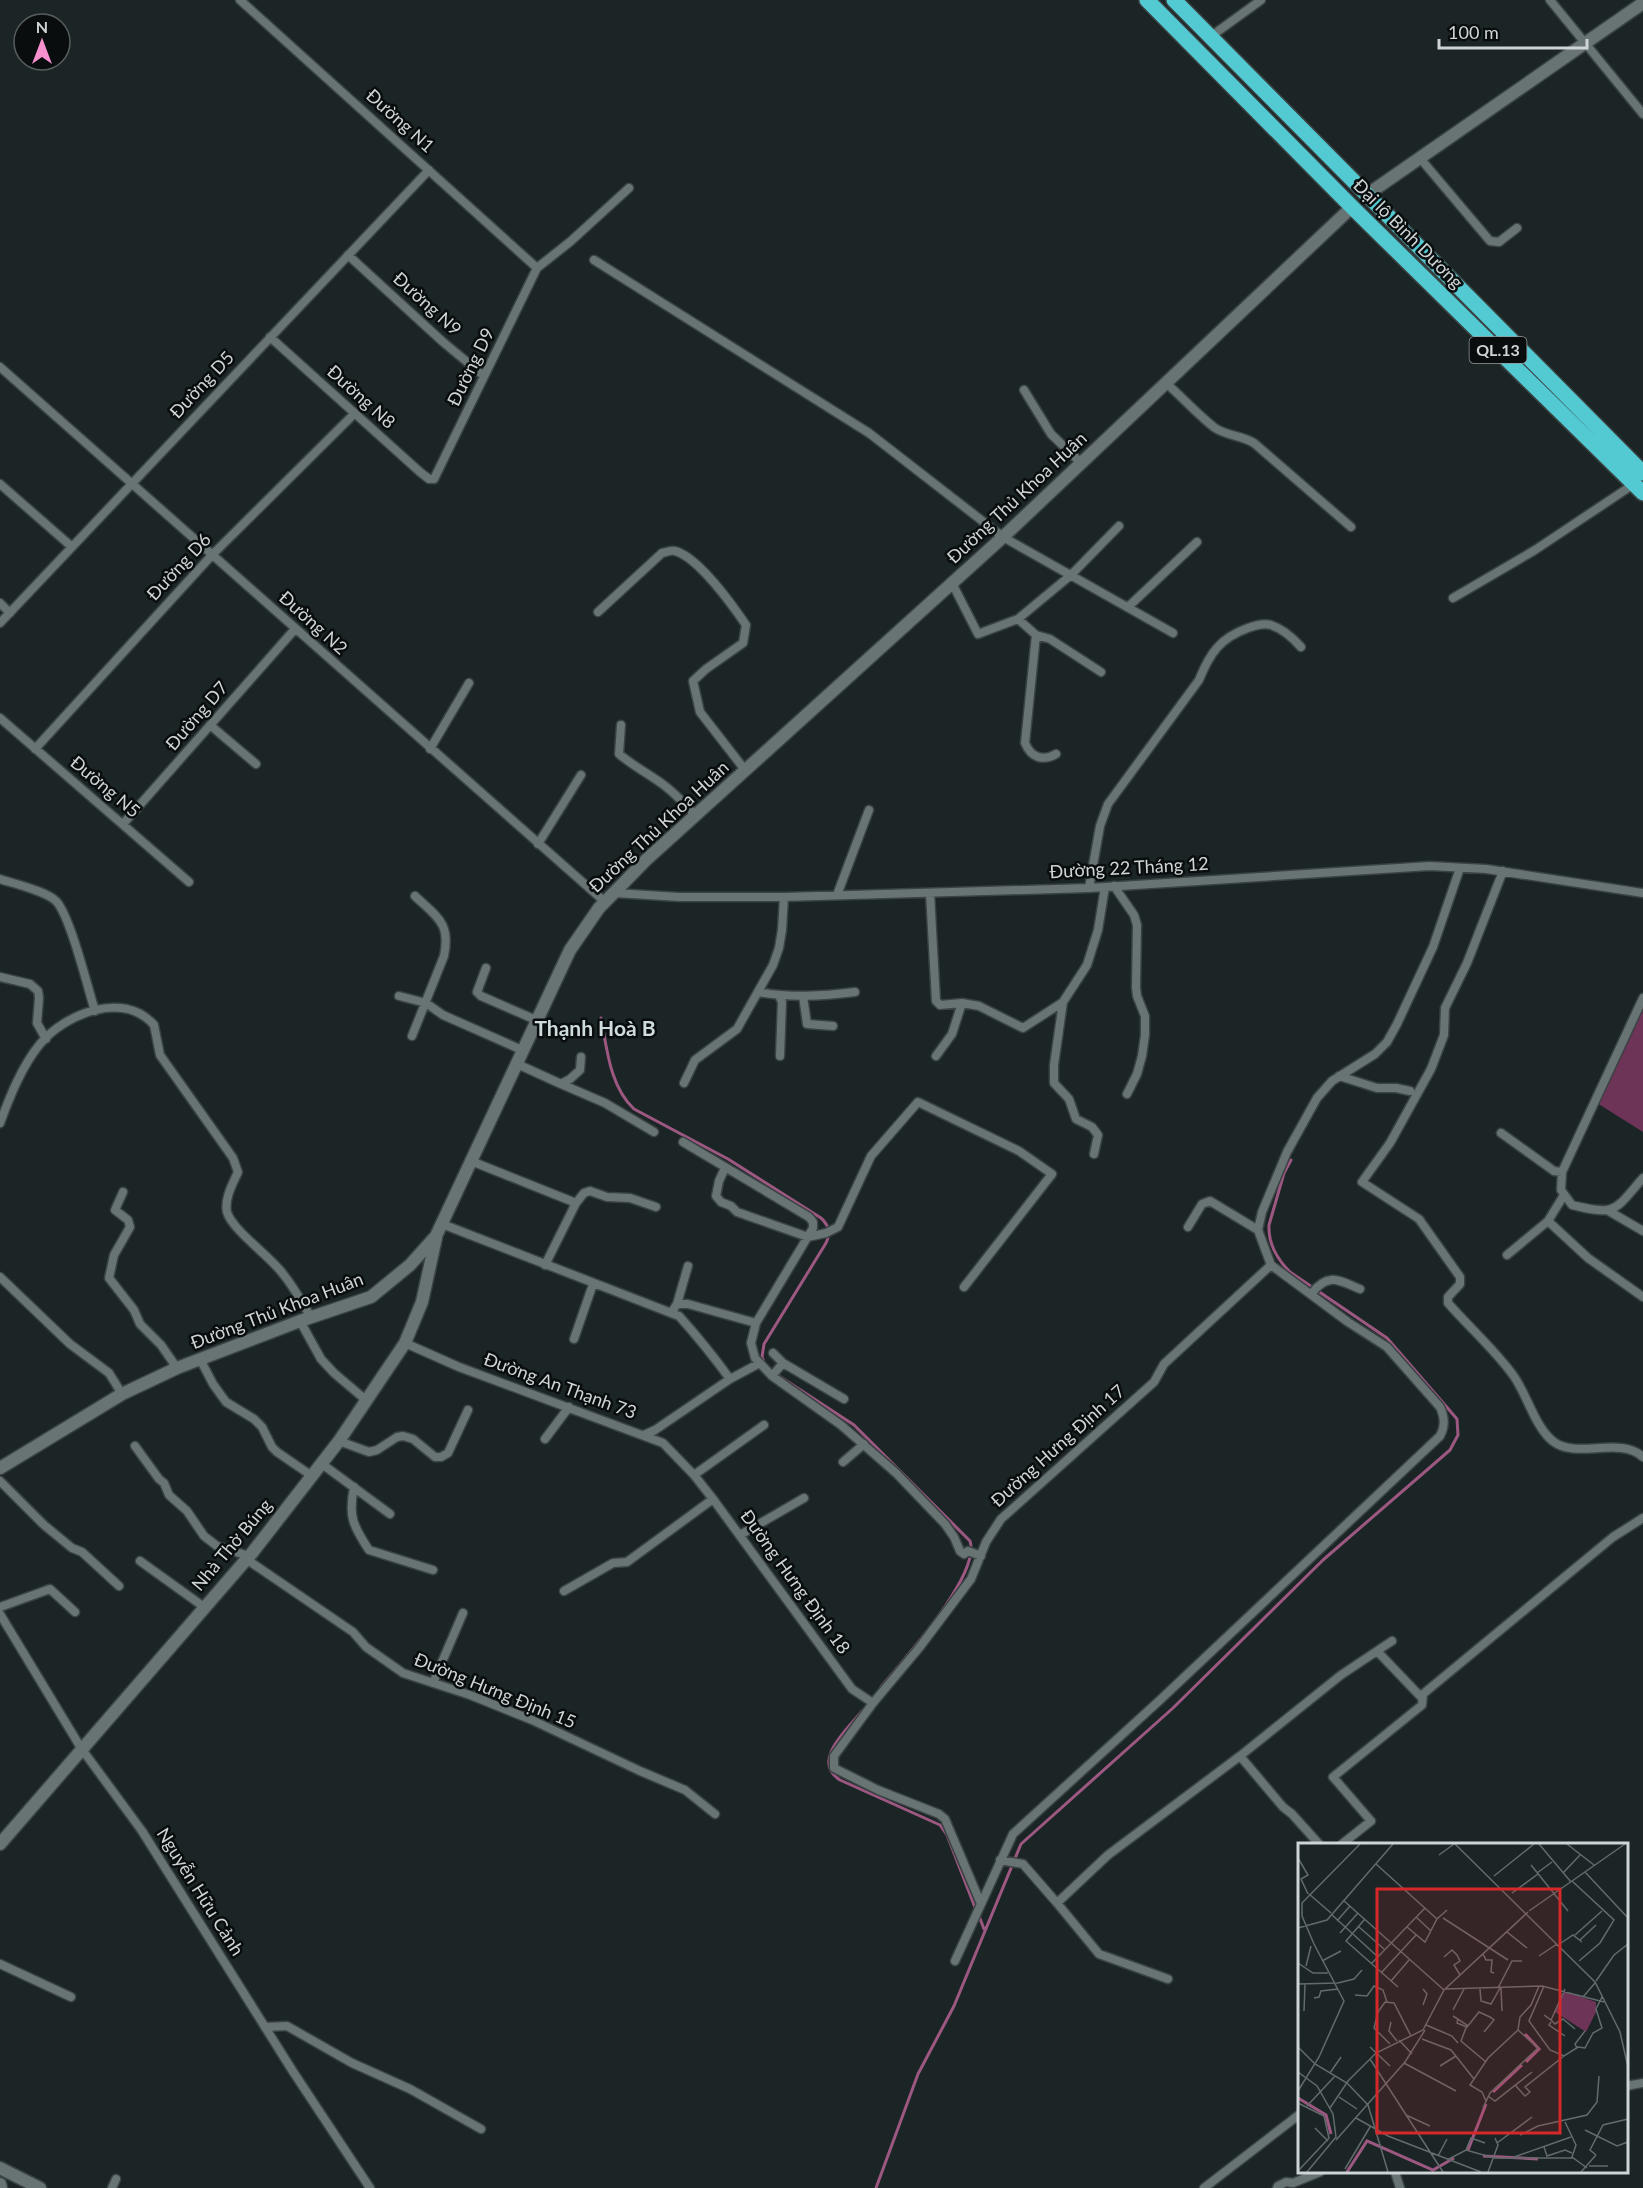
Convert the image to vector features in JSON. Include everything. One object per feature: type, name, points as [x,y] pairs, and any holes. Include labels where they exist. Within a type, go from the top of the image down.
[{"type":"highway","name":"Đại lộ Bình Dương","points":[[1147,0],[1353,207],[1640,483]]},
{"type":"highway","name":"Đại lộ Bình Dương","points":[[1174,0],[1368,194],[1640,483]]},
{"type":"highway","points":[[1353,207],[1368,194]]},
{"type":"main road","points":[[1368,194],[1643,3]]},
{"type":"main road","name":"Đường Thủ Khoa Huân","points":[[0,1468],[122,1394],[200,1359],[305,1319],[371,1297],[411,1265],[439,1230],[515,1063],[570,950],[605,902],[695,815],[1003,537],[1353,207]]},
{"type":"main road","name":"Nhà Thờ Búng","points":[[0,1844],[247,1558],[339,1441],[405,1343],[422,1302],[439,1230]]},
{"type":"main road","points":[[0,2168],[40,2188]]},
{"type":"street","name":"Đường N1","points":[[240,0],[537,268]]},
{"type":"street","points":[[1210,37],[1261,0]]},
{"type":"street","points":[[1550,0],[1643,114]]},
{"type":"street","points":[[1419,157],[1490,241],[1498,242],[1517,228]]},
{"type":"street","name":"Đường D5","points":[[0,623],[429,170]]},
{"type":"street","points":[[537,268],[571,241],[629,188]]},
{"type":"street","name":"Đường N9","points":[[348,255],[484,376]]},
{"type":"street","points":[[594,260],[869,433],[1003,537],[1173,633]]},
{"type":"street","name":"Đường D9","points":[[432,479],[438,474],[537,268]]},
{"type":"street","name":"Đường N8","points":[[270,337],[420,472],[432,479]]},
{"type":"street","name":"Đường N2","points":[[0,367],[605,902]]},
{"type":"street","points":[[1166,383],[1215,428],[1226,434],[1244,437],[1254,443],[1351,527]]},
{"type":"street","points":[[1024,390],[1051,435],[1081,462]]},
{"type":"street","name":"Đường D6","points":[[35,749],[212,555],[355,413]]},
{"type":"street","points":[[1453,598],[1535,550],[1640,483]]},
{"type":"street","points":[[0,484],[72,547]]},
{"type":"street","points":[[952,584],[978,634],[1018,619],[1071,575],[1119,526]]},
{"type":"street","points":[[1128,607],[1197,542]]},
{"type":"street","points":[[598,612],[662,553],[672,550],[683,554],[722,590],[746,625],[742,643],[693,681],[700,712],[745,770]]},
{"type":"street","points":[[0,603],[10,613]]},
{"type":"street","points":[[1018,619],[1036,635],[1050,639],[1101,672]]},
{"type":"street","points":[[1089,888],[1100,826],[1108,804],[1199,680],[1215,648],[1227,637],[1264,624],[1272,625],[1288,633],[1302,647]]},
{"type":"street","name":"Đường D7","points":[[123,824],[295,629]]},
{"type":"street","points":[[1036,635],[1025,743],[1030,752],[1040,758],[1056,754]]},
{"type":"street","points":[[430,749],[469,683]]},
{"type":"street","name":"Đường N5","points":[[0,718],[189,882]]},
{"type":"street","points":[[621,725],[619,753],[634,767],[660,782],[695,815]]},
{"type":"street","points":[[210,726],[256,764]]},
{"type":"street","points":[[538,844],[581,775]]},
{"type":"street","points":[[837,895],[869,810]]},
{"type":"street","name":"Đường 22 Tháng 12","points":[[615,893],[680,897],[784,897],[1089,888],[1430,866],[1503,872],[1643,892]]},
{"type":"street","points":[[955,1961],[1004,1861],[1013,1834],[1168,1693],[1440,1436],[1444,1422],[1440,1407],[1388,1347],[1348,1322],[1314,1290],[1271,1265],[1258,1230],[1262,1212],[1294,1136],[1317,1098],[1339,1076],[1375,1053],[1387,1042],[1433,947],[1460,868]]},
{"type":"street","points":[[1503,872],[1467,963],[1445,1008],[1444,1035],[1431,1069],[1390,1143],[1362,1182],[1421,1222],[1460,1277],[1460,1284],[1448,1296],[1448,1303],[1514,1376],[1540,1424],[1555,1443],[1576,1449],[1633,1450],[1643,1457]]},
{"type":"street","points":[[0,879],[48,896],[57,902],[69,927],[95,1011]]},
{"type":"street","points":[[930,893],[936,1001],[940,1005],[962,1003],[979,1006],[1023,1028],[1063,1002],[1087,965],[1110,887]]},
{"type":"street","points":[[1110,887],[1134,915],[1137,925],[1137,996],[1145,1016],[1143,1056],[1127,1094]]},
{"type":"street","points":[[412,1036],[444,956],[447,936],[436,916],[415,896]]},
{"type":"street","points":[[684,1083],[695,1060],[737,1029],[773,965],[779,948],[784,897]]},
{"type":"street","points":[[486,969],[477,992],[481,996],[536,1020]]},
{"type":"street","points":[[0,977],[30,984],[38,991],[37,1023],[46,1039]]},
{"type":"street","points":[[758,992],[779,996],[855,992]]},
{"type":"street","points":[[399,996],[426,1003],[443,1015],[522,1050]]},
{"type":"street","points":[[779,996],[782,1002],[780,1056]]},
{"type":"street","points":[[803,996],[807,1024],[833,1026]]},
{"type":"street","points":[[1643,998],[1562,1172],[1561,1190],[1572,1205],[1599,1212],[1617,1208],[1643,1178]]},
{"type":"street","points":[[1063,1002],[1054,1065],[1054,1083],[1068,1099],[1076,1119],[1092,1127],[1098,1135],[1094,1154]]},
{"type":"street","points":[[936,1056],[952,1034],[962,1003]]},
{"type":"street","points":[[0,1123],[26,1067],[52,1032],[77,1016],[104,1008],[134,1010],[149,1020],[154,1025],[160,1056],[233,1158],[238,1172],[229,1193],[226,1210],[229,1216],[283,1273],[321,1359],[367,1401]]},
{"type":"street","points":[[561,1084],[580,1070],[581,1057]]},
{"type":"street","points":[[515,1063],[605,1103],[654,1132]]},
{"type":"street","points":[[1339,1076],[1377,1088],[1410,1091]]},
{"type":"street","points":[[725,1168],[719,1181],[716,1196],[718,1200],[731,1206],[737,1212],[808,1237],[826,1233],[838,1227],[871,1156],[918,1101],[1019,1151],[1052,1174],[964,1287]]},
{"type":"street","points":[[1501,1133],[1554,1171],[1562,1172]]},
{"type":"street","points":[[683,1142],[809,1217],[813,1222],[813,1228],[808,1237],[756,1323],[750,1343],[758,1364],[841,1425],[896,1473],[945,1524],[960,1551],[981,1556]]},
{"type":"street","points":[[471,1161],[576,1203]]},
{"type":"street","points":[[545,1264],[581,1195],[590,1191],[607,1197],[636,1200],[656,1207]]},
{"type":"street","points":[[123,1192],[114,1210],[128,1221],[130,1227],[114,1255],[109,1278],[134,1310],[140,1324],[161,1345],[177,1368]]},
{"type":"street","points":[[1508,1255],[1548,1221],[1564,1195]]},
{"type":"street","points":[[1188,1227],[1202,1204],[1210,1202],[1258,1230]]},
{"type":"street","points":[[1607,1210],[1643,1231]]},
{"type":"street","points":[[1548,1221],[1588,1258],[1643,1297]]},
{"type":"street","points":[[439,1230],[545,1264],[679,1316],[694,1336],[707,1347],[730,1379]]},
{"type":"street","name":"Đường Hưng Định 17","points":[[981,1904],[945,1819],[939,1814],[878,1790],[834,1768],[834,1756],[971,1579],[986,1542],[1001,1519],[1154,1382],[1164,1364],[1271,1265]]},
{"type":"street","points":[[671,1313],[677,1304],[688,1266]]},
{"type":"street","points":[[0,1277],[70,1344],[109,1373],[122,1394]]},
{"type":"street","points":[[1314,1290],[1323,1281],[1333,1279],[1360,1289]]},
{"type":"street","points":[[574,1339],[593,1284]]},
{"type":"street","points":[[677,1304],[697,1306],[756,1323]]},
{"type":"street","name":"Đường An Thạnh 73","points":[[405,1343],[459,1367],[663,1443],[694,1475]]},
{"type":"street","points":[[773,1353],[781,1365],[844,1399]]},
{"type":"street","points":[[200,1359],[213,1384],[226,1402],[254,1419],[262,1427],[268,1441],[277,1452],[312,1476]]},
{"type":"street","points":[[644,1435],[655,1430],[730,1379],[758,1364]]},
{"type":"street","points":[[772,1376],[781,1365]]},
{"type":"street","points":[[545,1439],[569,1407]]},
{"type":"street","points":[[339,1441],[369,1452],[403,1436],[413,1439],[435,1457],[441,1457],[448,1453],[468,1410]]},
{"type":"street","points":[[694,1475],[764,1425]]},
{"type":"street","points":[[843,1462],[864,1444]]},
{"type":"street","name":"Đường Hưng Định 15","points":[[135,1446],[164,1483],[169,1495],[187,1511],[204,1536],[217,1546],[247,1558],[353,1632],[366,1647],[403,1673],[470,1695],[532,1720],[685,1790],[715,1814]]},
{"type":"street","points":[[322,1464],[390,1514]]},
{"type":"street","name":"Đường Hưng Định 18","points":[[694,1475],[852,1689],[873,1703]]},
{"type":"street","points":[[0,1481],[44,1525],[72,1548],[82,1552],[118,1586]]},
{"type":"street","points":[[354,1487],[350,1508],[354,1523],[369,1550],[434,1570]]},
{"type":"street","points":[[740,1535],[804,1498]]},
{"type":"street","points":[[564,1592],[613,1563],[627,1562],[713,1499]]},
{"type":"street","points":[[1421,1697],[1613,1537],[1643,1518]]},
{"type":"street","points":[[140,1561],[204,1607]]},
{"type":"street","points":[[0,1607],[50,1589],[75,1612]]},
{"type":"street","points":[[433,1683],[463,1612]]},
{"type":"street","name":"Nguyễn Hữu Cảnh","points":[[0,1614],[81,1748],[142,1832],[370,2188]]},
{"type":"street","points":[[1058,1903],[1108,1855],[1240,1756],[1341,1676],[1392,1641]]},
{"type":"street","points":[[1344,1843],[1371,1821],[1333,1777],[1422,1705],[1421,1697],[1378,1652]]},
{"type":"street","points":[[1240,1756],[1282,1807],[1296,1818],[1316,1843]]},
{"type":"street","points":[[1004,1861],[1023,1864],[1099,1954],[1168,1979]]},
{"type":"street","points":[[0,1964],[71,1997]]},
{"type":"street","points":[[265,2027],[287,2026],[352,2064],[410,2089],[481,2129]]},
{"type":"street","points":[[1628,2086],[1643,2083]]},
{"type":"street","points":[[1204,2188],[1298,2115]]},
{"type":"street","points":[[1277,2188],[1286,2182],[1293,2183],[1318,2173]]},
{"type":"street","points":[[1395,2173],[1400,2188]]},
{"type":"street","points":[[112,2188],[116,2179]]},
{"type":"shaded area","points":[[1643,1002],[1643,1132],[1597,1103]]},
{"type":"waterway","points":[[601,1018],[615,1079],[626,1100],[634,1109],[728,1159],[826,1223],[829,1233],[826,1243],[764,1344],[762,1357],[765,1364]]},
{"type":"waterway","points":[[876,2188],[918,2074],[954,2006],[1021,1844],[1173,1708],[1323,1560],[1450,1450],[1458,1435],[1457,1419],[1387,1338],[1290,1272],[1277,1256],[1270,1239],[1269,1225],[1284,1173],[1291,1160]]},
{"type":"waterway","points":[[779,1376],[854,1425],[970,1541],[970,1556],[964,1574],[952,1595],[922,1638],[881,1687]]},
{"type":"waterway","points":[[862,1711],[834,1745],[829,1764],[832,1772],[840,1780],[940,1825],[947,1835],[976,1910]]},
{"type":"waterway","points":[[979,1916],[984,1929]]},
{"type":"district","name":"Thạnh Hoà B","points":[[595,1029]]}]
